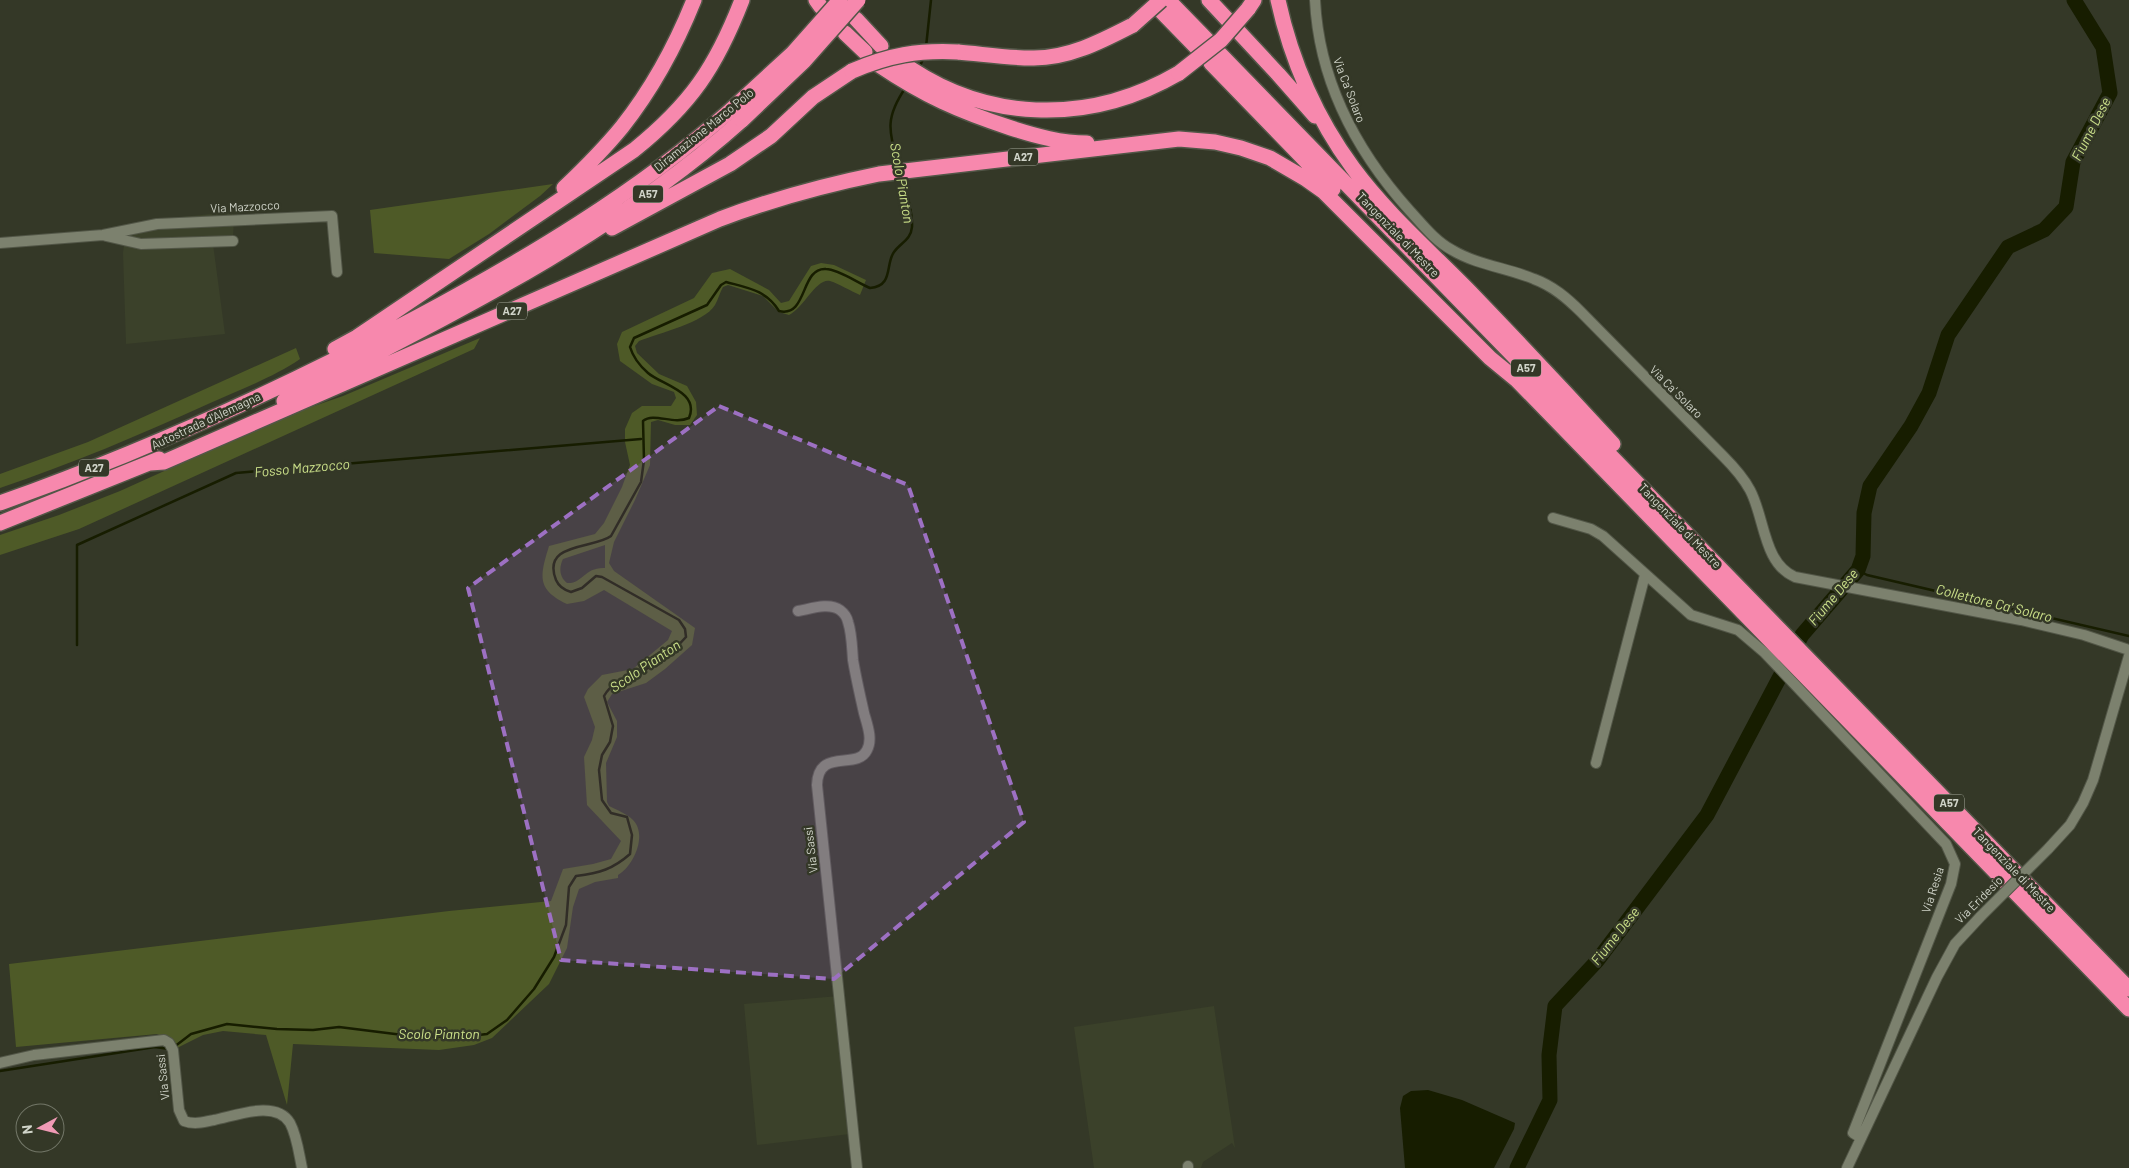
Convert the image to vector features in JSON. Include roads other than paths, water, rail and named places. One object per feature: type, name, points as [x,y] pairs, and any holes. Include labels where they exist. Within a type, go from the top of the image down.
[{"type":"highway","name":"A27","points":[[531,219],[588,164],[622,127],[679,37],[694,0]]},
{"type":"highway","name":"A27","points":[[187,430],[203,417],[261,389],[357,337],[634,150],[675,115],[699,85],[715,60],[742,0]]},
{"type":"highway","name":"Diramazione Marco Polo","points":[[415,325],[617,199],[680,152],[737,115],[840,0]]},
{"type":"highway","name":"Diramazione Marco Polo","points":[[415,325],[548,259],[642,198],[737,115],[804,61],[858,0]]},
{"type":"highway","points":[[1209,0],[1278,74],[1330,134],[1354,169],[1384,204],[1565,392],[1730,569],[1734,584]]},
{"type":"highway","points":[[1278,0],[1300,72],[1330,134]]},
{"type":"highway","points":[[922,84],[994,104],[1024,109],[1052,111],[1111,103],[1148,89],[1179,73],[1221,40],[1251,4]]},
{"type":"highway","points":[[548,259],[576,248],[730,164],[771,136],[814,97],[852,71],[899,55],[929,50],[1033,58],[1067,53],[1101,42],[1165,5],[1203,45]]},
{"type":"highway","points":[[856,19],[881,46]]},
{"type":"highway","points":[[845,33],[865,52]]},
{"type":"highway","name":"Tangenziale di Mestre","points":[[2129,989],[1809,680],[1770,649],[1216,58],[1782,632],[1809,680],[2129,1009]]},
{"type":"highway","name":"A57","points":[[880,65],[901,68],[922,84],[972,115],[1055,140],[1080,143],[1136,143],[1179,139],[1227,144],[1270,158],[1323,191],[1490,358],[1518,381]]},
{"type":"highway","name":"A27","points":[[150,463],[164,462],[252,425],[720,218],[787,196],[831,183],[879,174],[1110,148],[1136,143]]},
{"type":"highway","name":"Autostrada d'Alemagna","points":[[0,502],[72,477],[187,430],[415,325]]},
{"type":"highway","name":"Autostrada d'Alemagna","points":[[0,523],[150,463],[276,405],[415,325]]},
{"type":"street","name":"Via Ca' Solaro","points":[[1315,0],[1325,65],[1340,106],[1362,147],[1406,206],[1435,237],[1452,251],[1535,279],[1563,295],[1715,447],[1742,478],[1753,497],[1772,556],[1785,573],[1795,577],[2021,620],[2084,635],[2128,652]]},
{"type":"street","name":"Via Mazzocco","points":[[0,243],[103,235],[157,224],[332,216],[336,272]]},
{"type":"street","name":"Via Mazzocco","points":[[103,235],[142,244],[233,241]]},
{"type":"street","points":[[1553,518],[1591,529],[1603,536],[1691,615],[1738,630],[1770,649]]},
{"type":"street","points":[[1596,763],[1645,575]]},
{"type":"street","name":"Via Sassi","points":[[798,611],[834,607],[847,618],[857,684],[869,734],[869,746],[865,754],[858,758],[837,761],[824,766],[818,774],[816,785],[857,1168]]},
{"type":"street","name":"Via Eridesio","points":[[1847,1168],[1937,977],[1955,944],[2070,825],[2083,803],[2093,780],[2128,652]]},
{"type":"street","name":"Via Resia","points":[[1809,680],[1946,844],[1955,864],[1951,884],[1853,1133],[1861,1138]]},
{"type":"street","name":"Via Sassi","points":[[0,1063],[34,1054],[161,1040],[171,1046],[179,1110],[184,1121],[202,1122],[265,1111],[280,1113],[286,1118],[292,1129],[302,1168]]},
{"type":"waterway","name":"Scolo Pianton","points":[[926,47],[931,0]]},
{"type":"waterway","name":"Fiume Dese","points":[[1517,1168],[1550,1100],[1549,1055],[1555,1006],[1597,961],[1707,815],[1802,635],[1858,570],[1863,556],[1864,513],[1870,486],[1911,426],[1929,393],[1948,335],[2008,247],[2044,230],[2066,207],[2073,162],[2110,93],[2103,47],[2074,0]]},
{"type":"waterway","name":"Scolo Pianton","points":[[919,68],[924,57]]},
{"type":"waterway","name":"Scolo Pianton","points":[[899,166],[891,134],[891,117],[906,87]]},
{"type":"waterway","name":"Scolo Pianton","points":[[174,1047],[191,1034],[227,1024],[277,1029],[313,1030],[339,1027],[411,1036],[462,1037],[487,1034],[507,1020],[534,989],[554,957],[566,925],[569,887],[576,876],[606,870],[630,854],[632,835],[627,817],[611,813],[602,800],[599,770],[602,755],[610,742],[613,726],[604,696],[616,683],[643,671],[660,660],[677,647],[686,637],[685,629],[679,620],[602,577],[596,576],[582,588],[571,592],[559,585],[553,568],[556,559],[562,553],[611,536],[641,482],[644,460],[643,421],[653,418],[677,420],[689,418],[691,409],[685,396],[648,373],[637,361],[630,347],[634,338],[707,305],[721,285],[726,282],[749,288],[762,294],[779,311],[788,311],[795,307],[807,283],[818,271],[831,270],[870,288],[883,283],[888,274],[891,257],[910,235],[912,227],[909,202],[902,177]]},
{"type":"waterway","name":"Fosso Mazzocco","points":[[77,645],[77,545],[236,473],[641,439]]},
{"type":"waterway","name":"Collettore Ca' Solaro","points":[[1858,570],[1867,575],[2129,636]]},
{"type":"waterway","name":"Scolo Pianton","points":[[0,1071],[155,1047],[169,1049]]}]
